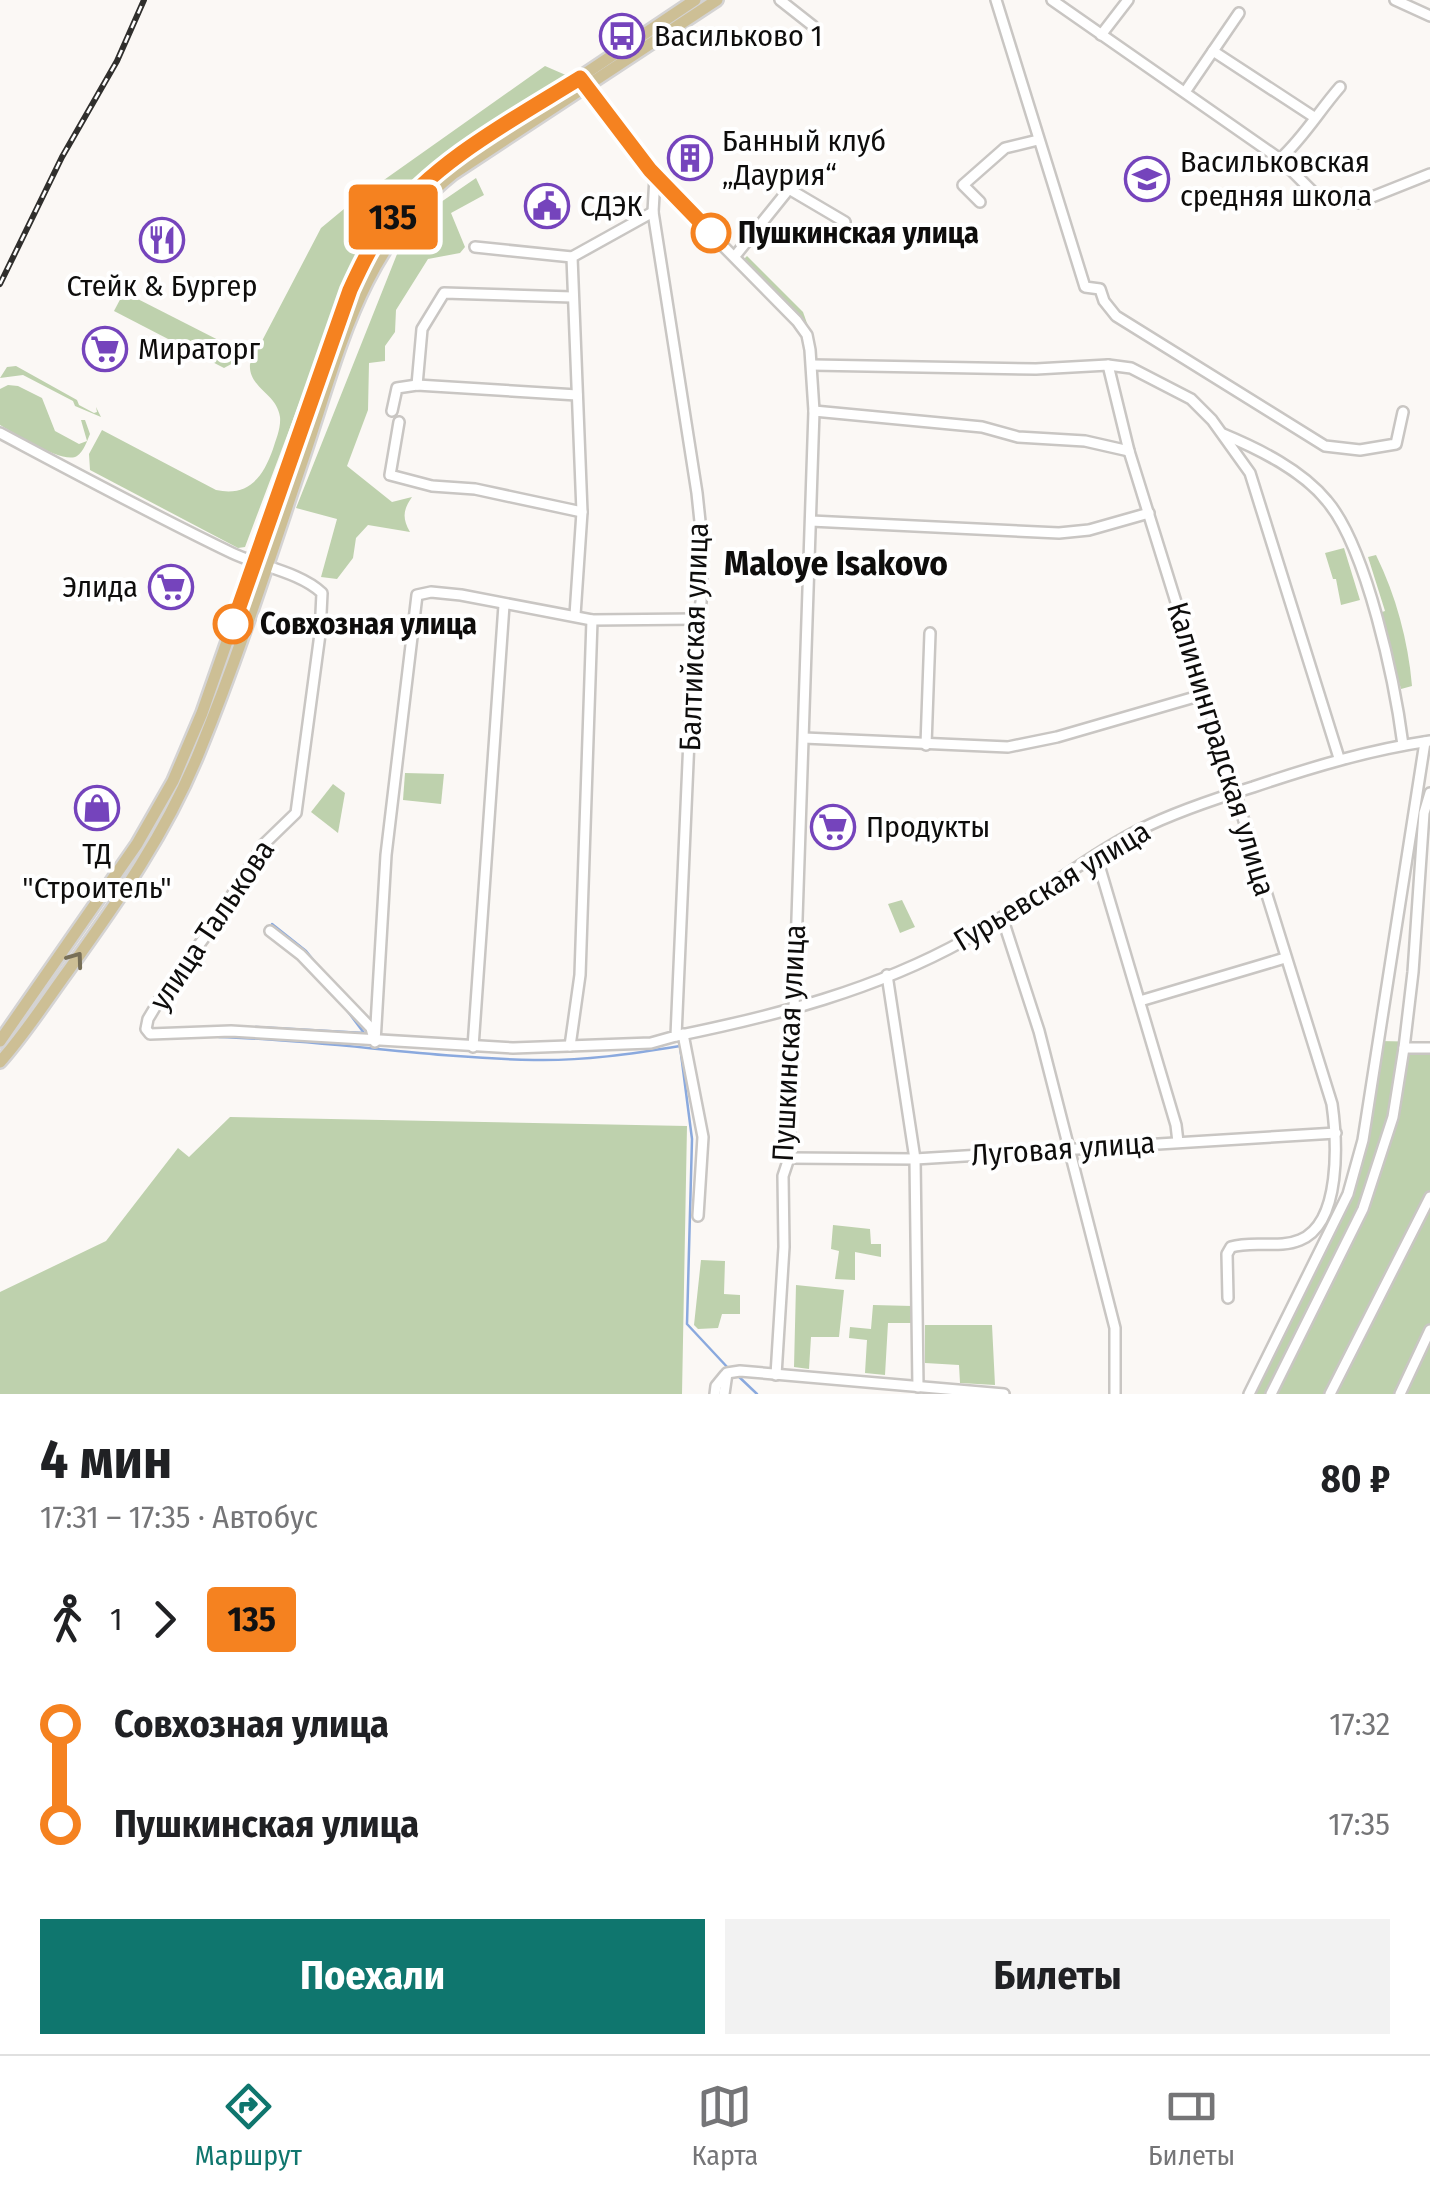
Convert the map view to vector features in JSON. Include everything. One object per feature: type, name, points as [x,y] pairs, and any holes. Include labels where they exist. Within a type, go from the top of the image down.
[{"type":"main road","points":[[584,83],[694,0]]},
{"type":"main road","points":[[0,1062],[128,886],[163,830],[200,750],[350,290],[380,234],[434,176],[717,0]]},
{"type":"main road","points":[[0,1041],[158,810],[261,565]]},
{"type":"street","points":[[780,0],[813,26]]},
{"type":"street","points":[[996,0],[1084,288],[1100,289],[1104,302],[1116,316],[1325,446],[1360,450],[1396,444],[1403,412]]},
{"type":"street","points":[[1052,0],[1280,159],[1314,193],[1357,203],[1430,174]]},
{"type":"street","points":[[1101,35],[1128,0]]},
{"type":"street","points":[[1394,0],[1430,16]]},
{"type":"street","points":[[1185,92],[1238,13]]},
{"type":"street","points":[[1213,51],[1314,117]]},
{"type":"street","name":"Пушкинская улица","points":[[584,83],[656,177],[807,335],[812,365],[804,738],[776,1375]]},
{"type":"street","points":[[1280,159],[1302,139],[1314,117],[1340,87]]},
{"type":"street","points":[[980,202],[962,185],[1004,148],[1038,140]]},
{"type":"street","name":"Балтийская улица","points":[[656,177],[653,212],[697,493],[702,550],[693,648],[677,1036],[702,1137],[698,1216]]},
{"type":"street","points":[[735,256],[789,189],[845,222]]},
{"type":"street","points":[[474,247],[572,256],[653,212]]},
{"type":"street","points":[[572,256],[582,512],[575,615]]},
{"type":"street","points":[[417,385],[422,329],[444,293],[572,297]]},
{"type":"street","points":[[812,365],[1036,370],[1108,365],[1131,368],[1191,398],[1250,473],[1339,758]]},
{"type":"street","name":"Калининградская улица","points":[[1108,365],[1129,451],[1202,695],[1332,1104],[1336,1133],[1338,1156],[1332,1190],[1313,1231],[1302,1240],[1282,1244],[1231,1246],[1227,1254],[1228,1298]]},
{"type":"street","points":[[392,411],[397,388],[417,385],[577,395]]},
{"type":"street","points":[[814,411],[982,428],[1018,437],[1085,441],[1129,451]]},
{"type":"street","points":[[399,422],[390,475],[582,512]]},
{"type":"street","points":[[0,434],[261,565]]},
{"type":"street","points":[[1222,434],[1253,446],[1308,482],[1334,512],[1354,550],[1381,634],[1398,701],[1403,745]]},
{"type":"street","points":[[811,521],[1059,533],[1089,530],[1149,512]]},
{"type":"street","name":"улица Талькова","points":[[156,1035],[146,1029],[163,994],[212,927],[264,844],[296,813],[322,593],[301,580],[261,565]]},
{"type":"street","points":[[375,1042],[386,856],[417,595],[432,592],[592,620],[698,619]]},
{"type":"street","points":[[472,1046],[504,605]]},
{"type":"street","points":[[570,1046],[580,975],[592,620]]},
{"type":"street","points":[[926,745],[930,633]]},
{"type":"street","points":[[804,738],[1008,746],[1057,737],[1202,695]]},
{"type":"street","points":[[1249,1394],[1348,1194],[1363,1140],[1427,741]]},
{"type":"street","name":"Гурьевская улица","points":[[156,1035],[232,1032],[472,1046],[570,1046],[651,1042],[677,1036],[840,995],[888,976],[965,940],[1096,855],[1180,812],[1339,758],[1427,741]]},
{"type":"street","points":[[1271,1394],[1363,1209],[1393,1117],[1414,972],[1424,813],[1430,793]]},
{"type":"street","points":[[1096,855],[1178,1142]]},
{"type":"street","points":[[1002,917],[1038,1031],[1115,1328],[1115,1394]]},
{"type":"street","points":[[270,930],[301,955],[372,1028],[375,1042]]},
{"type":"street","points":[[1140,1000],[1286,958]]},
{"type":"street","points":[[888,976],[915,1159],[918,1387]]},
{"type":"street","points":[[1404,1048],[1430,1048]]},
{"type":"street","name":"Луговая улица","points":[[788,1158],[915,1159],[1336,1133]]},
{"type":"street","points":[[1330,1394],[1430,1197]]},
{"type":"street","points":[[1400,1394],[1430,1330]]},
{"type":"street","points":[[724,1394],[732,1372]]},
{"type":"street","points":[[715,1394],[716,1386],[732,1372],[1004,1394]]},
{"type":"street","points":[[861,1394],[862,1382]]},
{"type":"green space","points":[[545,66],[568,76],[448,155],[383,213],[346,279],[245,547],[238,548],[90,470],[89,454],[102,430],[216,490],[237,490],[253,483],[269,459],[280,421],[274,402],[253,379],[250,364],[321,228]]},
{"type":"green space","points":[[476,178],[484,195],[451,213],[465,247],[460,253],[428,259],[396,310],[395,332],[385,346],[385,361],[369,363],[368,410],[347,466],[392,502],[412,497],[405,514],[410,532],[368,525],[356,538],[353,558],[337,579],[321,577],[337,519],[296,508],[409,224]]},
{"type":"green space","points":[[747,256],[803,312],[808,326],[744,259]]},
{"type":"green space","points":[[124,292],[234,348],[235,362],[224,368],[114,311]]},
{"type":"green space","points":[[16,366],[94,413],[96,407],[101,417],[23,375],[0,378],[7,367]]},
{"type":"green space","points":[[8,385],[42,398],[55,431],[79,444],[87,441],[81,420],[85,420],[90,434],[85,446],[77,456],[51,452],[0,425],[0,389]]},
{"type":"green space","points":[[1344,548],[1360,600],[1341,605],[1325,553]]},
{"type":"green space","points":[[1376,555],[1395,602],[1408,652],[1412,686],[1401,689],[1379,613],[1385,611],[1368,557]]},
{"type":"green space","points":[[405,773],[444,774],[441,804],[403,800]]},
{"type":"green space","points":[[333,784],[345,793],[338,833],[311,812]]},
{"type":"green space","points":[[902,900],[915,927],[900,933],[888,904]]},
{"type":"green space","points":[[1379,1041],[1430,1042],[1430,1394],[1248,1394],[1340,1205],[1360,1144]]},
{"type":"green space","points":[[230,1117],[687,1126],[682,1394],[0,1394],[0,1292],[106,1241],[178,1148],[189,1157]]},
{"type":"green space","points":[[833,1225],[870,1229],[871,1244],[881,1244],[881,1257],[855,1252],[855,1280],[835,1279],[839,1251],[831,1249]]},
{"type":"green space","points":[[701,1260],[725,1261],[724,1294],[740,1295],[740,1314],[722,1314],[718,1328],[698,1329],[694,1325]]},
{"type":"green space","points":[[796,1285],[844,1290],[839,1337],[811,1337],[809,1369],[794,1367]]},
{"type":"green space","points":[[873,1305],[912,1306],[912,1323],[888,1323],[885,1375],[865,1373],[867,1340],[849,1338],[850,1327],[871,1329]]},
{"type":"green space","points":[[925,1325],[992,1325],[995,1385],[960,1383],[959,1365],[925,1363]]},
{"type":"waterway","points":[[272,924],[306,951],[322,971]]},
{"type":"waterway","points":[[343,1005],[364,1033]]},
{"type":"waterway","points":[[256,1027],[364,1033]]},
{"type":"waterway","points":[[219,1037],[534,1060],[680,1046],[692,1139],[687,1324],[729,1369]]},
{"type":"waterway","points":[[736,1374],[757,1394]]},
{"type":"railway","points":[[0,284],[62,157],[117,61],[144,0]]},
{"type":"bus line","name":"135","points":[[233,624],[350,290],[390,220],[434,176],[580,78],[670,194],[711,233]]},
{"type":"place","name":"Васильково 1","points":[[622,36]]},
{"type":"place","name":"Банный клуб „Даурия“","points":[[690,158]]},
{"type":"place","name":"Васильковская средняя школа","points":[[1147,179]]},
{"type":"place","name":"СДЭК","points":[[547,206]]},
{"type":"place","name":"Пушкинская улица","points":[[711,233]]},
{"type":"place","name":"Стейк & Бургер","points":[[162,240]]},
{"type":"place","name":"Мираторг","points":[[105,349]]},
{"type":"place","name":"Элида","points":[[171,587]]},
{"type":"place","name":"Совхозная улица","points":[[233,624]]},
{"type":"place","name":"ТД \"Строитель\"","points":[[97,808]]},
{"type":"place","name":"Продукты","points":[[833,827]]},
{"type":"district","name":"Maloye Isakovo","points":[[836,563]]}]
